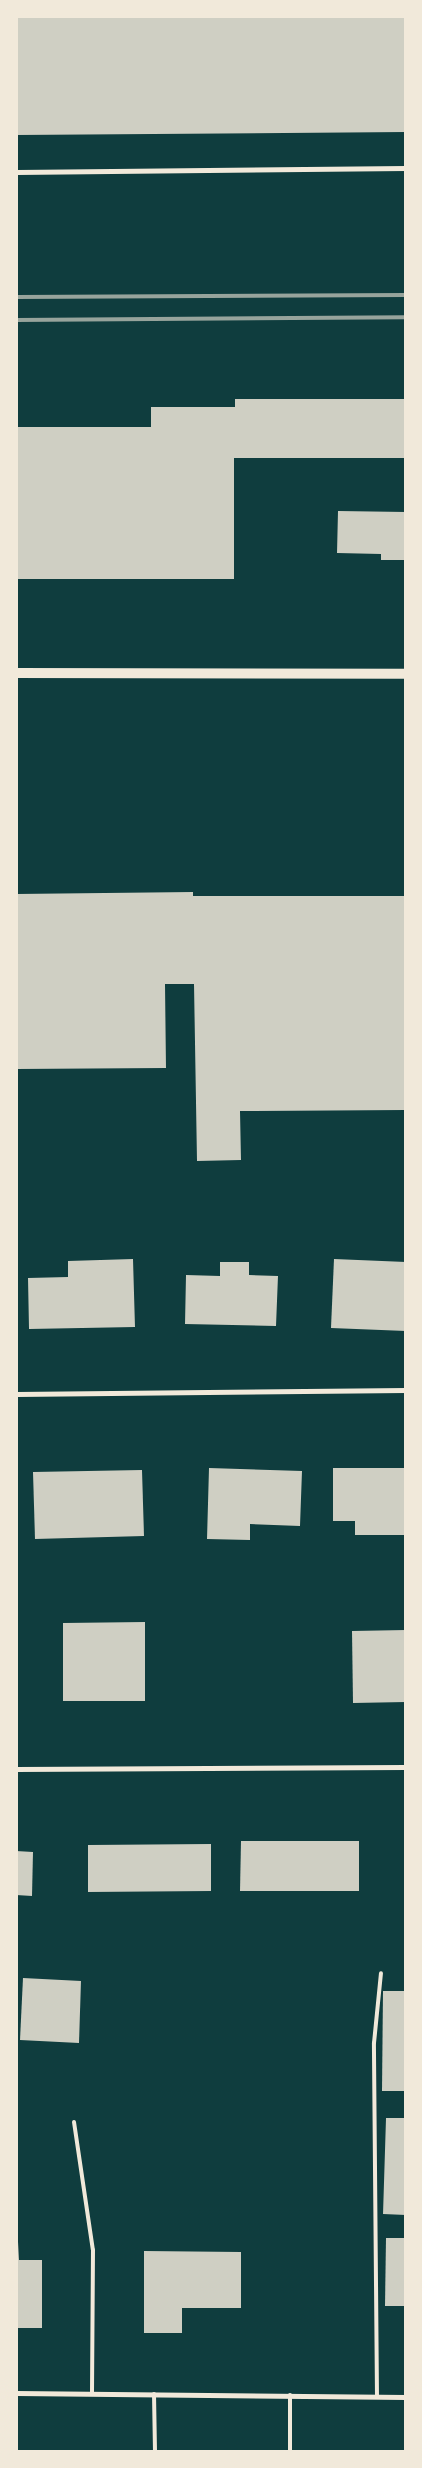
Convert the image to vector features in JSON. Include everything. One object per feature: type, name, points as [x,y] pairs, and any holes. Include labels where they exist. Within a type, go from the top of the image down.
[{"type":"main road","points":[[16,674],[406,674]]},
{"type":"street","points":[[16,172],[406,168]]},
{"type":"street","points":[[16,1394],[406,1390]]},
{"type":"street","points":[[16,1769],[406,1767]]},
{"type":"street","points":[[16,2393],[406,2397]]},
{"type":"lane","points":[[377,2397],[374,2043],[381,1973]]},
{"type":"lane","points":[[74,2122],[93,2250],[92,2394]]},
{"type":"lane","points":[[154,2394],[154,2452]]},
{"type":"lane","points":[[290,2395],[290,2452]]},
{"type":"building","points":[[16,16],[406,16],[406,132],[16,135]]},
{"type":"building","points":[[235,399],[406,399],[406,458],[234,458],[234,579],[16,579],[16,427],[151,427],[151,407],[235,407]]},
{"type":"building","points":[[338,511],[406,512],[406,560],[381,560],[381,554],[337,553]]},
{"type":"building","points":[[193,892],[193,896],[406,896],[406,1110],[240,1111],[241,1160],[197,1161],[194,984],[165,984],[166,1068],[16,1069],[16,894]]},
{"type":"building","points":[[133,1259],[135,1327],[29,1329],[28,1278],[68,1277],[68,1261]]},
{"type":"building","points":[[334,1259],[406,1262],[406,1331],[331,1328]]},
{"type":"building","points":[[220,1262],[249,1262],[249,1275],[278,1276],[276,1326],[185,1324],[186,1275],[220,1276]]},
{"type":"building","points":[[209,1468],[302,1471],[300,1526],[250,1524],[250,1540],[207,1539]]},
{"type":"building","points":[[333,1468],[406,1468],[406,1535],[355,1535],[355,1521],[333,1521]]},
{"type":"building","points":[[142,1470],[144,1536],[35,1539],[33,1472]]},
{"type":"building","points":[[145,1622],[145,1701],[63,1701],[63,1623]]},
{"type":"building","points":[[406,1630],[406,1702],[353,1703],[352,1631]]},
{"type":"building","points":[[241,1841],[359,1841],[359,1891],[240,1891]]},
{"type":"building","points":[[211,1844],[211,1891],[88,1892],[88,1845]]},
{"type":"building","points":[[16,1851],[33,1852],[32,1896],[16,1895]]},
{"type":"building","points":[[23,1978],[81,1981],[79,2043],[20,2040]]},
{"type":"building","points":[[383,1991],[406,1991],[406,2091],[382,2091]]},
{"type":"building","points":[[386,2118],[406,2118],[406,2215],[383,2214]]},
{"type":"building","points":[[16,2205],[19,2260],[42,2260],[42,2328],[16,2328]]},
{"type":"building","points":[[386,2238],[406,2238],[406,2306],[385,2306]]},
{"type":"building","points":[[144,2251],[241,2252],[241,2308],[182,2308],[182,2333],[144,2333]]},
{"type":"railway","points":[[16,297],[406,295]]},
{"type":"railway","points":[[16,320],[406,317]]}]
